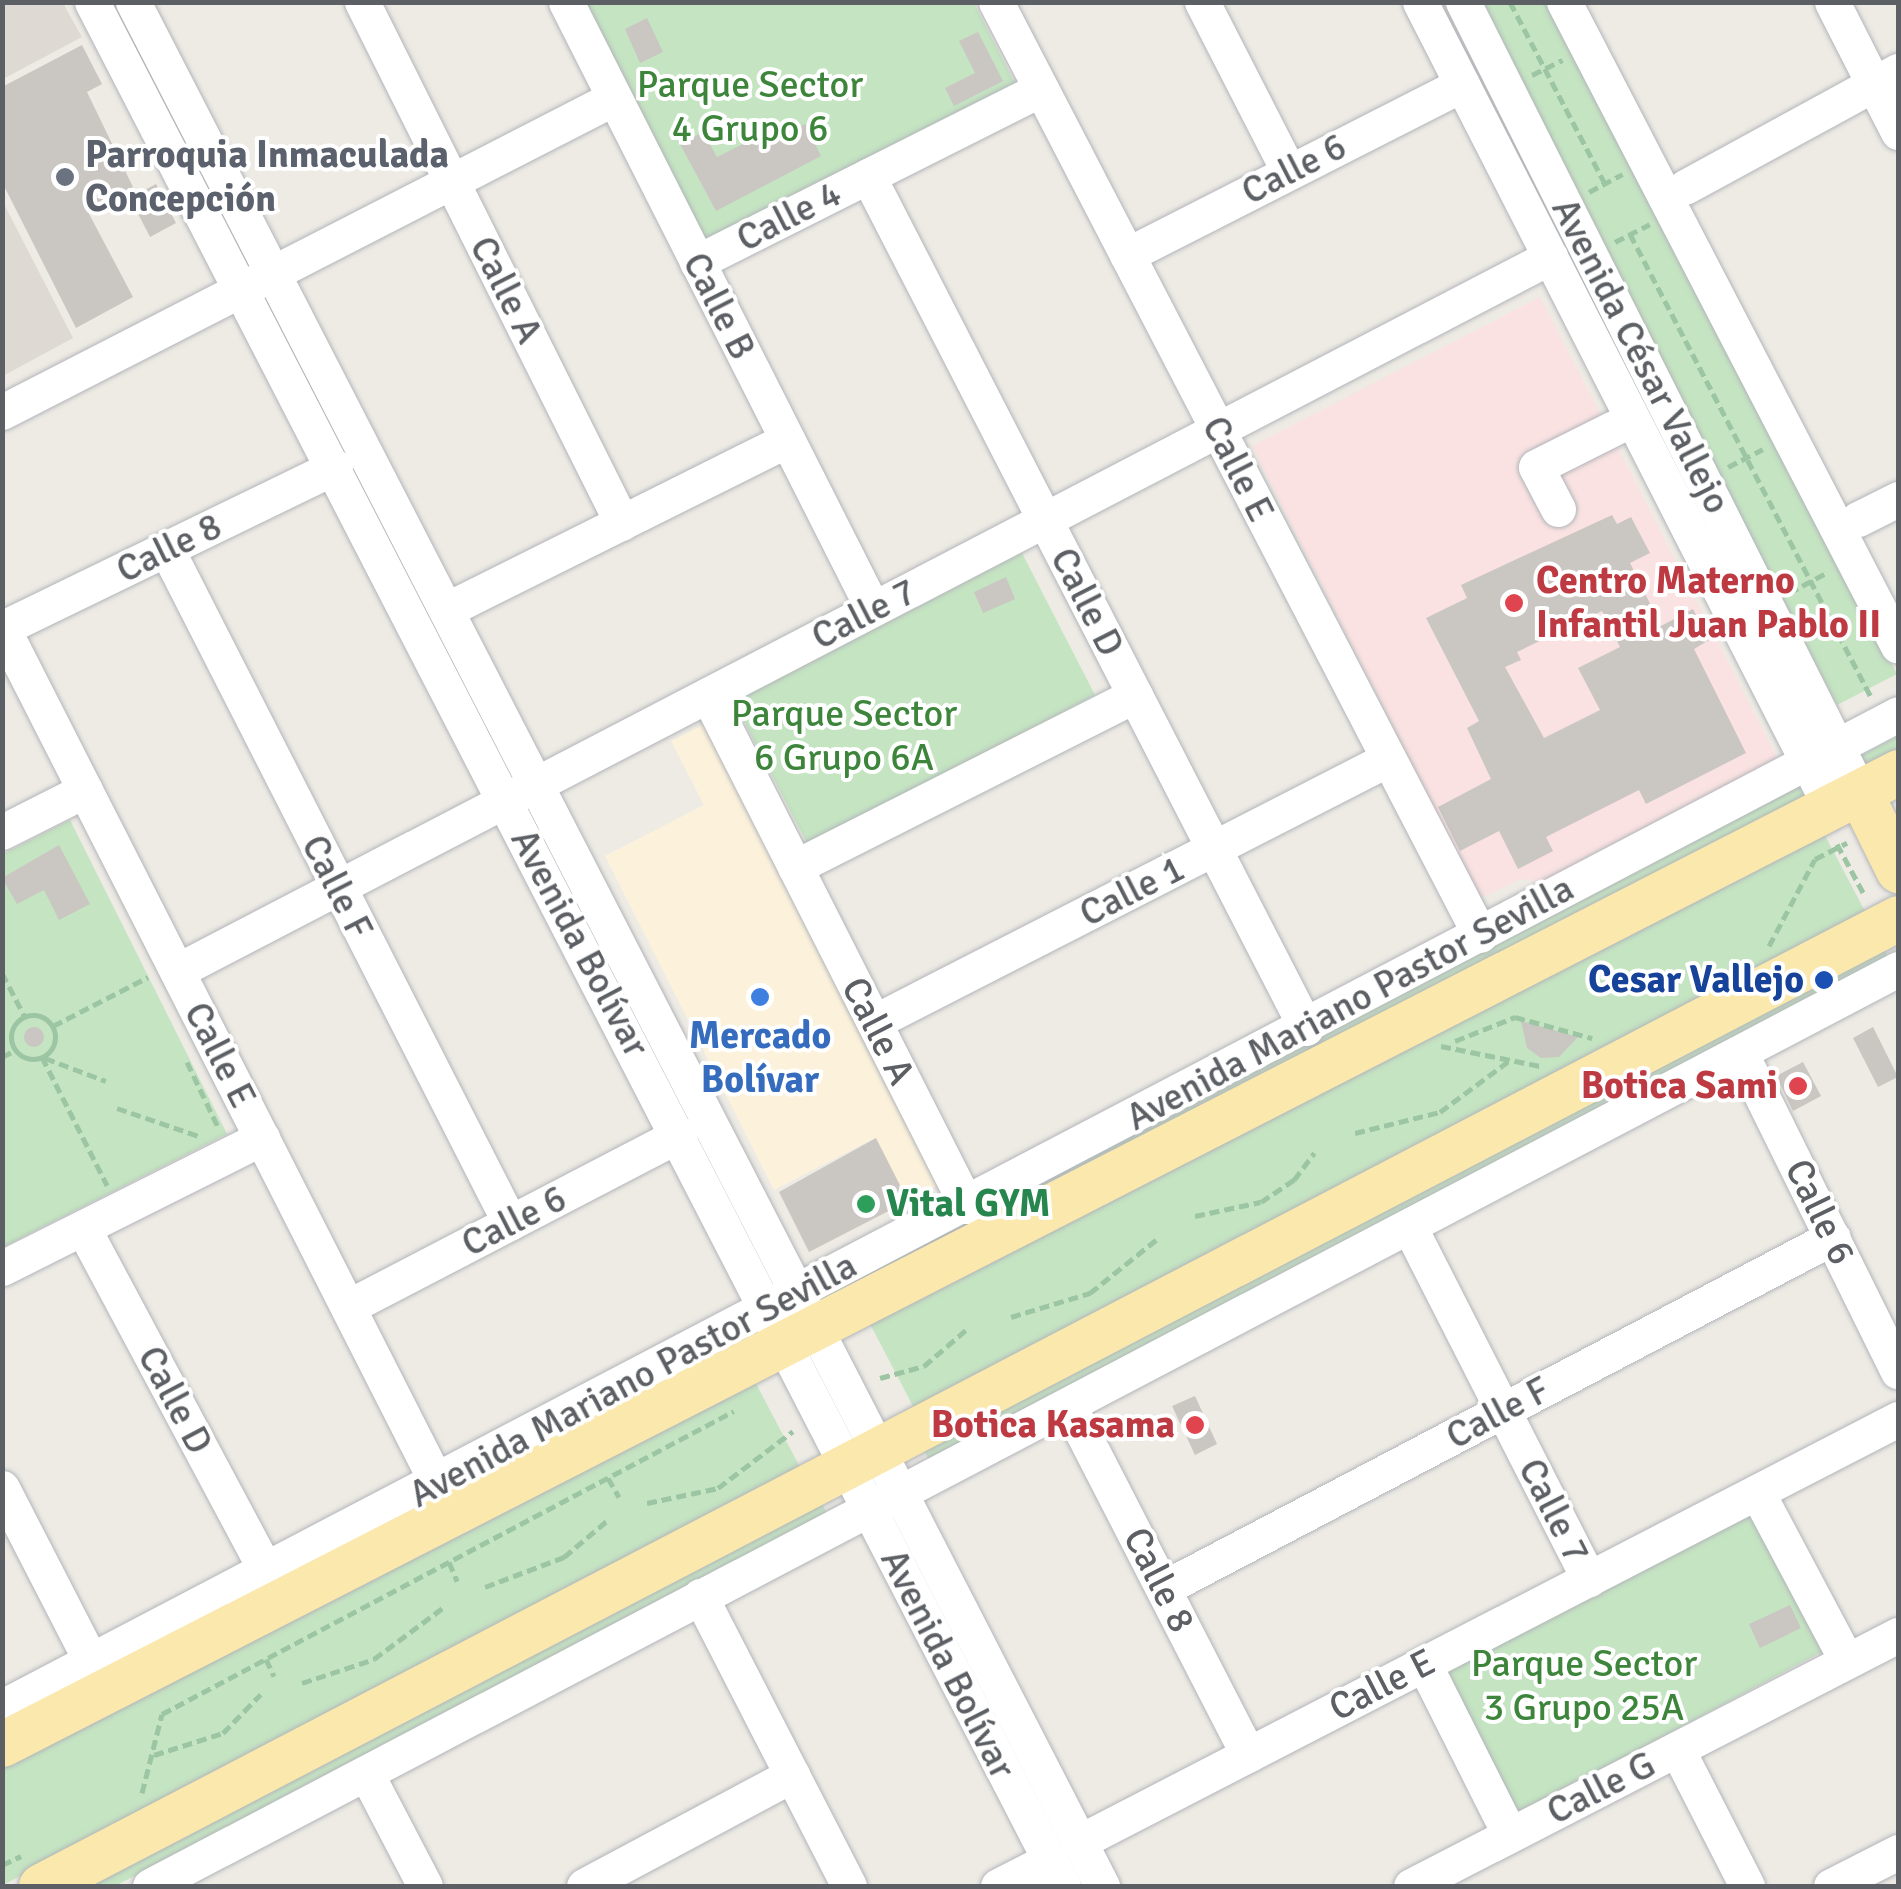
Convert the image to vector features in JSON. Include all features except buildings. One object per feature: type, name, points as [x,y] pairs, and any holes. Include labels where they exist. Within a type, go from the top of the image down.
[{"type":"main road","name":"Avenida César Vallejo","points":[[1854,810],[1898,870]]},
{"type":"main road","name":"Avenida Mariano Pastor Sevilla","points":[[2,1744],[793,1320],[1854,810]]},
{"type":"main road","points":[[39,1867],[862,1458],[1890,922]]},
{"type":"street","name":"Avenida Bolívar","points":[[92,2],[680,1134],[793,1320]]},
{"type":"street","name":"Avenida Bolívar","points":[[133,2],[539,783],[793,1320],[1064,1863],[1102,1886]]},
{"type":"street","name":"Calle A","points":[[362,2],[622,523]]},
{"type":"street","name":"Calle B","points":[[566,2],[872,610]]},
{"type":"street","name":"Calle E","points":[[996,2],[1480,934]]},
{"type":"street","points":[[1202,2],[1289,172]]},
{"type":"street","name":"Avenida César Vallejo","points":[[1420,2],[1632,419],[1854,810]]},
{"type":"street","name":"Avenida César Vallejo","points":[[1464,2],[1822,754]]},
{"type":"street","points":[[1564,2],[1898,646]]},
{"type":"street","points":[[1591,2],[1898,599]]},
{"type":"street","points":[[1832,2],[1886,78],[1898,132]]},
{"type":"street","points":[[1684,187],[1886,78]]},
{"type":"street","name":"Calle 6","points":[[1127,255],[1462,84]]},
{"type":"street","name":"Calle 4","points":[[697,262],[1040,88]]},
{"type":"street","points":[[2,412],[614,98]]},
{"type":"street","name":"Calle D","points":[[868,176],[1306,1028]]},
{"type":"street","name":"Calle 7","points":[[162,977],[1550,257]]},
{"type":"street","points":[[1558,509],[1536,467],[1632,419]]},
{"type":"street","points":[[448,609],[787,440]]},
{"type":"street","name":"Calle 8","points":[[3,628],[335,466]]},
{"type":"street","points":[[1858,519],[1898,499]]},
{"type":"street","name":"Calle F","points":[[166,550],[510,1223]]},
{"type":"street","name":"Calle E","points":[[3,628],[85,790],[162,977],[262,1138],[437,1482]]},
{"type":"street","points":[[795,867],[1134,694]]},
{"type":"street","name":"Calle A","points":[[708,695],[967,1206]]},
{"type":"street","name":"Avenida Mariano Pastor Sevilla","points":[[2,1707],[437,1482],[793,1320],[967,1206],[1822,754],[1886,708]]},
{"type":"street","name":"Calle 1","points":[[874,1022],[1388,758]]},
{"type":"street","points":[[2,832],[85,790]]},
{"type":"street","points":[[150,1886],[883,1500],[1411,1230],[1898,969]]},
{"type":"street","name":"Calle 6","points":[[1741,1054],[1898,1370]]},
{"type":"street","name":"Calle 6","points":[[348,1307],[680,1134]]},
{"type":"street","points":[[2,1268],[105,1200],[262,1138]]},
{"type":"street","name":"Calle D","points":[[105,1200],[266,1571]]},
{"type":"street","name":"Calle 7","points":[[1411,1230],[1589,1579]]},
{"type":"street","name":"Calle F","points":[[1164,1588],[1833,1237]]},
{"type":"street","name":"Calle 8","points":[[1069,1406],[1248,1755]]},
{"type":"street","name":"Calle E","points":[[998,1886],[1064,1863],[1248,1755],[1898,1419]]},
{"type":"street","points":[[2,1488],[92,1662]]},
{"type":"street","points":[[1757,1492],[1847,1661]]},
{"type":"street","points":[[700,1596],[849,1886]]},
{"type":"street","name":"Calle G","points":[[1410,1886],[1898,1634]]},
{"type":"street","points":[[1424,1664],[1510,1835]]},
{"type":"street","points":[[1678,1749],[1747,1886]]},
{"type":"street","points":[[366,1772],[425,1886]]},
{"type":"street","points":[[584,1886],[792,1776]]},
{"type":"street","points":[[1831,1886],[1898,1852]]},
{"type":"path","points":[[1510,2],[1605,184]]},
{"type":"path","points":[[1520,82],[1570,56]]},
{"type":"path","points":[[1579,197],[1630,170]]},
{"type":"path","points":[[1605,247],[1657,220]]},
{"type":"path","points":[[1630,234],[1810,581],[1886,708]]},
{"type":"path","points":[[1684,340],[1698,332]]},
{"type":"path","points":[[1720,472],[1774,443]]},
{"type":"path","points":[[1784,595],[1839,566]]},
{"type":"path","points":[[1854,810],[1890,922]]},
{"type":"path","points":[[1766,952],[1815,859],[1854,810]]},
{"type":"path","points":[[136,962],[162,977]]},
{"type":"path","points":[[2,973],[25,1016]]},
{"type":"path","points":[[53,1026],[162,977]]},
{"type":"path","points":[[16,1050],[13,1029],[25,1016],[42,1016],[53,1026],[55,1040],[42,1057]]},
{"type":"path","points":[[1587,1050],[1604,1041]]},
{"type":"path","points":[[178,1046],[220,1130],[188,1147]]},
{"type":"path","points":[[1442,1046],[1552,1068]]},
{"type":"path","points":[[2,1056],[16,1050],[106,1081]]},
{"type":"path","points":[[42,1057],[105,1200]]},
{"type":"path","points":[[1355,1133],[1440,1112],[1510,1061]]},
{"type":"path","points":[[117,1108],[204,1138]]},
{"type":"path","points":[[1195,1216],[1260,1202],[1294,1180],[1314,1153]]},
{"type":"path","points":[[1011,1317],[1090,1293],[1156,1240]]},
{"type":"path","points":[[880,1378],[924,1366],[966,1330]]},
{"type":"path","points":[[647,1503],[718,1488],[793,1431]]},
{"type":"path","points":[[608,1478],[619,1497]]},
{"type":"path","points":[[485,1587],[564,1556],[608,1520]]},
{"type":"path","points":[[449,1562],[457,1581]]},
{"type":"path","points":[[302,1683],[374,1659],[444,1607]]},
{"type":"path","points":[[266,1658],[274,1676]]},
{"type":"path","points":[[124,1802],[142,1793],[152,1755],[223,1733],[261,1694]]},
{"type":"path","points":[[2,1866],[39,1867]]},
{"type":"shaded area","points":[[3,2],[63,3],[82,37],[3,79]]},
{"type":"shaded area","points":[[3,202],[73,338],[2,376]]},
{"type":"shaded area","name":"Centro Materno Infantil Juan Pablo II","points":[[1540,297],[1778,759],[1550,883],[1520,879],[1479,899],[1252,446]]},
{"type":"shaded area","name":"Mercado Bolívar","points":[[705,724],[939,1185],[908,1201],[875,1138],[774,1190],[605,856],[704,805],[671,741]]},
{"type":"green space","name":"Parque Sector 4 Grupo 6","points":[[581,3],[974,3],[1018,89],[703,249]]},
{"type":"green space","points":[[1473,3],[1549,3],[1897,674],[1837,705]]},
{"type":"green space","name":"Parque Sector 6 Grupo 6A","points":[[1022,553],[1095,695],[808,845],[734,702]]},
{"type":"green space","points":[[1898,736],[1898,755],[1857,777],[1856,758]]},
{"type":"green space","points":[[1799,785],[1806,802],[857,1291],[849,1276]]},
{"type":"green space","points":[[70,820],[227,1134],[3,1247],[3,854]]},
{"type":"green space","points":[[1820,826],[1867,915],[915,1410],[869,1322]]},
{"type":"green space","points":[[1880,939],[1889,960],[930,1462],[919,1441]]},
{"type":"green space","points":[[751,1374],[802,1471],[3,1885],[3,1762]]},
{"type":"green space","points":[[818,1495],[828,1516],[115,1886],[62,1886]]},
{"type":"green space","name":"Parque Sector 3 Grupo 25A","points":[[1755,1505],[1827,1649],[1516,1815],[1445,1664]]},
{"type":"place","name":"Parroquia Inmaculada Concepción","points":[[65,177]]},
{"type":"place","name":"Centro Materno Infantil Juan Pablo II","points":[[1514,603]]},
{"type":"place","name":"Cesar Vallejo","points":[[1824,980]]},
{"type":"place","name":"Mercado Bolívar","points":[[760,997]]},
{"type":"place","name":"Botica Sami","points":[[1798,1086]]},
{"type":"place","name":"Vital GYM","points":[[866,1204]]},
{"type":"place","name":"Botica Kasama","points":[[1195,1425]]}]
